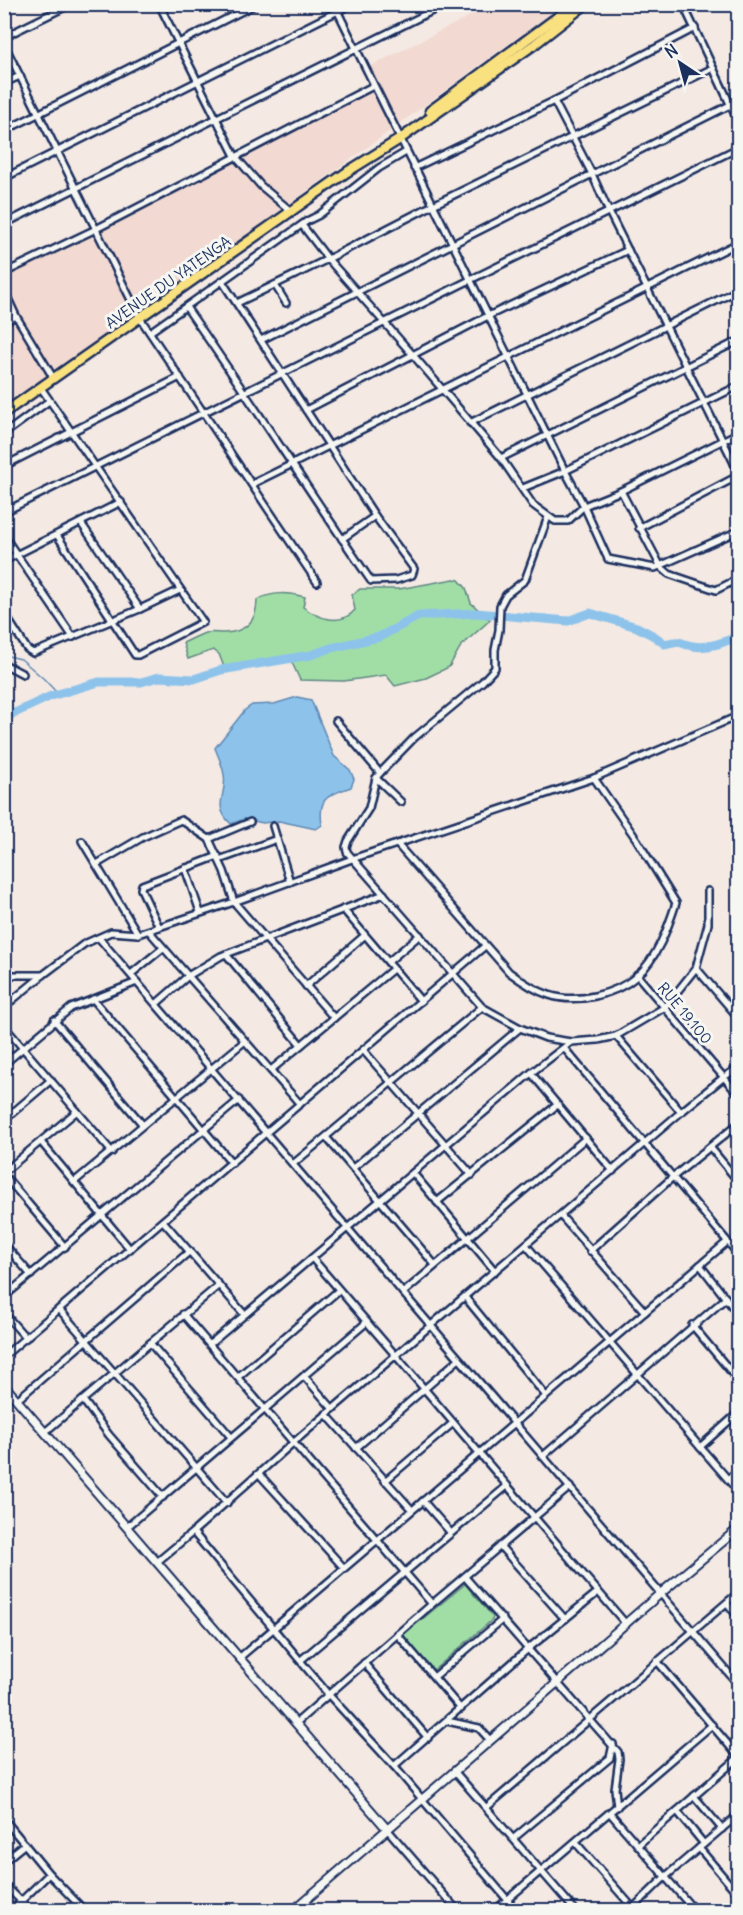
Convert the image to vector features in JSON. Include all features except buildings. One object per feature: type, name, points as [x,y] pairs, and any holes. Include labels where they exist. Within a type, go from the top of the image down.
[{"type":"main road","name":"AVENUE DU YATENGA","points":[[399,137],[575,4]]},
{"type":"main road","name":"AVENUE DU YATENGA","points":[[4,413],[347,172],[535,44],[586,4]]},
{"type":"street","points":[[4,37],[71,4]]},
{"type":"street","points":[[4,130],[256,4]]},
{"type":"street","points":[[334,4],[507,356],[584,506],[608,559],[651,568],[660,567],[738,531]]},
{"type":"street","points":[[4,178],[352,4]]},
{"type":"street","points":[[4,224],[446,4]]},
{"type":"street","points":[[683,4],[738,121]]},
{"type":"street","points":[[161,5],[235,156],[261,186],[292,212]]},
{"type":"street","points":[[414,168],[554,101],[695,28]]},
{"type":"street","points":[[4,44],[140,318],[317,582]]},
{"type":"street","points":[[237,303],[713,68]]},
{"type":"street","points":[[4,83],[20,76]]},
{"type":"street","points":[[4,273],[96,229],[373,86]]},
{"type":"street","points":[[554,101],[738,471]]},
{"type":"street","points":[[261,340],[730,105]]},
{"type":"street","points":[[4,512],[738,148]]},
{"type":"street","points":[[150,332],[319,215],[379,168],[406,152]]},
{"type":"street","points":[[302,225],[328,260],[501,458],[533,506],[548,517],[568,521],[584,506],[621,491],[738,433]]},
{"type":"street","points":[[252,484],[738,243]]},
{"type":"street","points":[[306,410],[488,316],[628,250]]},
{"type":"street","points":[[186,307],[246,392],[291,464],[371,581],[396,580],[412,575],[414,570],[375,516],[222,281]]},
{"type":"street","points":[[275,285],[286,303]]},
{"type":"street","points":[[470,423],[668,327],[738,290]]},
{"type":"street","points":[[4,291],[54,380]]},
{"type":"street","points":[[4,322],[16,316]]},
{"type":"street","points":[[501,458],[738,341]]},
{"type":"street","points":[[4,466],[180,377]]},
{"type":"street","points":[[523,488],[565,471],[738,386]]},
{"type":"street","points":[[41,388],[203,622],[138,655],[132,653],[57,535]]},
{"type":"street","points":[[4,434],[49,401]]},
{"type":"street","points":[[639,528],[738,476]]},
{"type":"street","points":[[621,491],[660,567],[669,574],[716,590],[738,579]]},
{"type":"street","points":[[4,561],[121,502]]},
{"type":"street","points":[[342,538],[375,516]]},
{"type":"street","points":[[548,517],[525,580],[506,595],[500,606],[495,650],[496,663],[491,674],[428,725],[378,776],[369,808],[346,847],[347,852],[482,1007],[520,1028],[546,1038],[571,1042],[615,1036],[664,1007],[696,968],[708,924],[708,891]]},
{"type":"street","points":[[81,523],[140,609]]},
{"type":"street","points":[[4,536],[73,637]]},
{"type":"street","points":[[4,613],[27,649],[33,653],[180,590]]},
{"type":"street","points":[[4,664],[23,674]]},
{"type":"street","points":[[4,1007],[84,944],[111,932],[138,934],[200,912],[234,903],[397,843],[594,778],[738,716]]},
{"type":"street","points":[[336,721],[401,802]]},
{"type":"street","points":[[397,843],[508,972],[530,987],[551,996],[574,998],[602,994],[621,986],[637,975],[655,952],[669,926],[676,903],[637,840],[594,778]]},
{"type":"street","points":[[97,864],[143,837],[181,820],[209,839],[234,903],[334,1018]]},
{"type":"street","points":[[209,839],[250,822]]},
{"type":"street","points":[[273,826],[290,882]]},
{"type":"street","points":[[159,927],[141,887],[146,882],[277,839]]},
{"type":"street","points":[[82,841],[138,934]]},
{"type":"street","points":[[185,868],[200,912]]},
{"type":"street","points":[[156,1004],[188,976],[226,954],[384,894]]},
{"type":"street","points":[[343,909],[421,1001]]},
{"type":"street","points":[[149,931],[300,1104]]},
{"type":"street","points":[[388,962],[420,935]]},
{"type":"street","points":[[306,986],[364,936]]},
{"type":"street","points":[[99,938],[738,1684]]},
{"type":"street","points":[[4,1356],[485,946]]},
{"type":"street","points":[[131,974],[163,948]]},
{"type":"street","points":[[226,954],[301,1045]]},
{"type":"street","points":[[696,968],[738,1017]]},
{"type":"street","points":[[271,1070],[393,969]]},
{"type":"street","points":[[4,975],[42,975]]},
{"type":"street","name":"RUE 19.100","points":[[637,975],[738,1094]]},
{"type":"street","points":[[4,1064],[71,1008],[137,982]]},
{"type":"street","points":[[93,999],[232,1163]]},
{"type":"street","points":[[293,1164],[390,1081],[482,1007]]},
{"type":"street","points":[[54,1020],[143,1125]]},
{"type":"street","points":[[4,1026],[112,1152]]},
{"type":"street","points":[[353,1168],[520,1028]]},
{"type":"street","points":[[615,1036],[681,1112]]},
{"type":"street","points":[[74,1182],[245,1041]]},
{"type":"street","points":[[210,1344],[531,1073],[571,1042]]},
{"type":"street","points":[[564,1048],[738,1254]]},
{"type":"street","points":[[363,1050],[472,1175]]},
{"type":"street","points":[[157,1562],[681,1112],[738,1068]]},
{"type":"street","points":[[531,1073],[613,1171]]},
{"type":"street","points":[[4,1120],[51,1080]]},
{"type":"street","points":[[4,1297],[239,1100]]},
{"type":"street","points":[[437,1202],[557,1105]]},
{"type":"street","points":[[65,1247],[4,1173],[77,1111]]},
{"type":"street","points":[[590,1251],[738,1124]]},
{"type":"street","points":[[326,1137],[435,1265]]},
{"type":"street","points":[[403,1293],[586,1138]]},
{"type":"street","points":[[40,1142],[130,1249]]},
{"type":"street","points":[[710,1147],[738,1181]]},
{"type":"street","points":[[413,1173],[495,1271]]},
{"type":"street","points":[[561,1216],[645,1312]]},
{"type":"street","points":[[164,1221],[244,1314]]},
{"type":"street","points":[[239,1658],[727,1242]]},
{"type":"street","points":[[4,1244],[31,1275]]},
{"type":"street","points":[[526,1245],[738,1491]]},
{"type":"street","points":[[18,1400],[190,1251]]},
{"type":"street","points":[[312,1258],[626,1624]]},
{"type":"street","points":[[700,1264],[738,1314]]},
{"type":"street","points":[[45,1431],[219,1285]]},
{"type":"street","points":[[238,1377],[339,1290]]},
{"type":"street","points":[[465,1297],[546,1396]]},
{"type":"street","points":[[543,1456],[726,1298]]},
{"type":"street","points":[[59,1309],[227,1503]]},
{"type":"street","points":[[4,1313],[26,1338]]},
{"type":"street","points":[[183,1314],[432,1604]]},
{"type":"street","points":[[127,1527],[367,1322]]},
{"type":"street","points":[[692,1325],[738,1380]]},
{"type":"street","points":[[150,1343],[231,1437]]},
{"type":"street","points":[[356,1448],[459,1359]]},
{"type":"street","points":[[304,1376],[333,1409]]},
{"type":"street","points":[[4,1385],[457,1911]]},
{"type":"street","points":[[82,1400],[163,1497]]},
{"type":"street","points":[[700,1447],[738,1413]]},
{"type":"street","points":[[327,1414],[412,1510]]},
{"type":"street","points":[[386,1480],[453,1423]]},
{"type":"street","points":[[728,1479],[738,1471]]},
{"type":"street","points":[[259,1474],[344,1568]]},
{"type":"street","points":[[301,1660],[507,1486]]},
{"type":"street","points":[[296,1723],[570,1487]]},
{"type":"street","points":[[423,1501],[452,1533]]},
{"type":"street","points":[[294,1911],[738,1529]]},
{"type":"street","points":[[193,1532],[328,1694],[394,1766],[516,1911]]},
{"type":"street","points":[[500,1546],[565,1619]]},
{"type":"street","points":[[465,1576],[613,1744],[619,1756],[615,1789],[617,1808]]},
{"type":"street","points":[[394,1766],[529,1648],[598,1592]]},
{"type":"street","points":[[487,1807],[738,1593]]},
{"type":"street","points":[[727,1603],[738,1617]]},
{"type":"street","points":[[434,1677],[503,1619]]},
{"type":"street","points":[[398,1634],[461,1709]]},
{"type":"street","points":[[638,1845],[738,1757],[657,1662]]},
{"type":"street","points":[[364,1663],[428,1738]]},
{"type":"street","points":[[447,1721],[479,1728],[490,1740]]},
{"type":"street","points":[[495,1911],[712,1725]]},
{"type":"street","points":[[514,1839],[610,1758],[613,1744]]},
{"type":"street","points":[[454,1771],[543,1871],[575,1911]]},
{"type":"street","points":[[694,1796],[722,1829]]},
{"type":"street","points":[[677,1811],[738,1894]]},
{"type":"street","points":[[610,1813],[666,1877],[691,1910]]},
{"type":"street","points":[[576,1843],[634,1909],[666,1877],[736,1817],[738,1825]]},
{"type":"street","points":[[4,1819],[49,1874],[84,1911]]},
{"type":"street","points":[[4,1861],[25,1844]]},
{"type":"street","points":[[12,1911],[49,1874]]},
{"type":"street","points":[[4,1884],[23,1901],[30,1911]]},
{"type":"shaded area","points":[[492,5],[562,5],[140,313],[102,230],[378,88],[369,67]]},
{"type":"shaded area","points":[[94,234],[135,315],[5,405],[5,277]]},
{"type":"green space","points":[[459,580],[466,588],[471,603],[490,620],[461,646],[449,667],[426,678],[395,686],[386,675],[344,681],[300,680],[289,656],[224,667],[219,654],[213,650],[188,659],[183,643],[205,633],[232,632],[244,628],[255,614],[257,600],[269,595],[287,594],[305,597],[303,607],[322,617],[336,619],[343,618],[355,610],[352,595],[360,589],[399,589]]},
{"type":"green space","points":[[465,1584],[493,1617],[492,1620],[435,1669],[431,1669],[403,1635]]},
{"type":"water","points":[[297,697],[311,700],[334,756],[350,770],[354,779],[351,787],[326,799],[321,809],[322,825],[316,829],[279,821],[263,823],[244,819],[231,824],[222,811],[225,782],[222,765],[215,748],[245,710],[252,705],[274,704]]},
{"type":"waterway","points":[[4,718],[51,696],[99,682],[141,682],[159,677],[194,679],[221,670],[311,655],[379,637],[419,616],[476,613],[568,621],[590,613],[637,627],[665,644],[678,642],[705,647],[738,636]]},
{"type":"waterway","points":[[4,655],[21,659],[58,694]]}]
